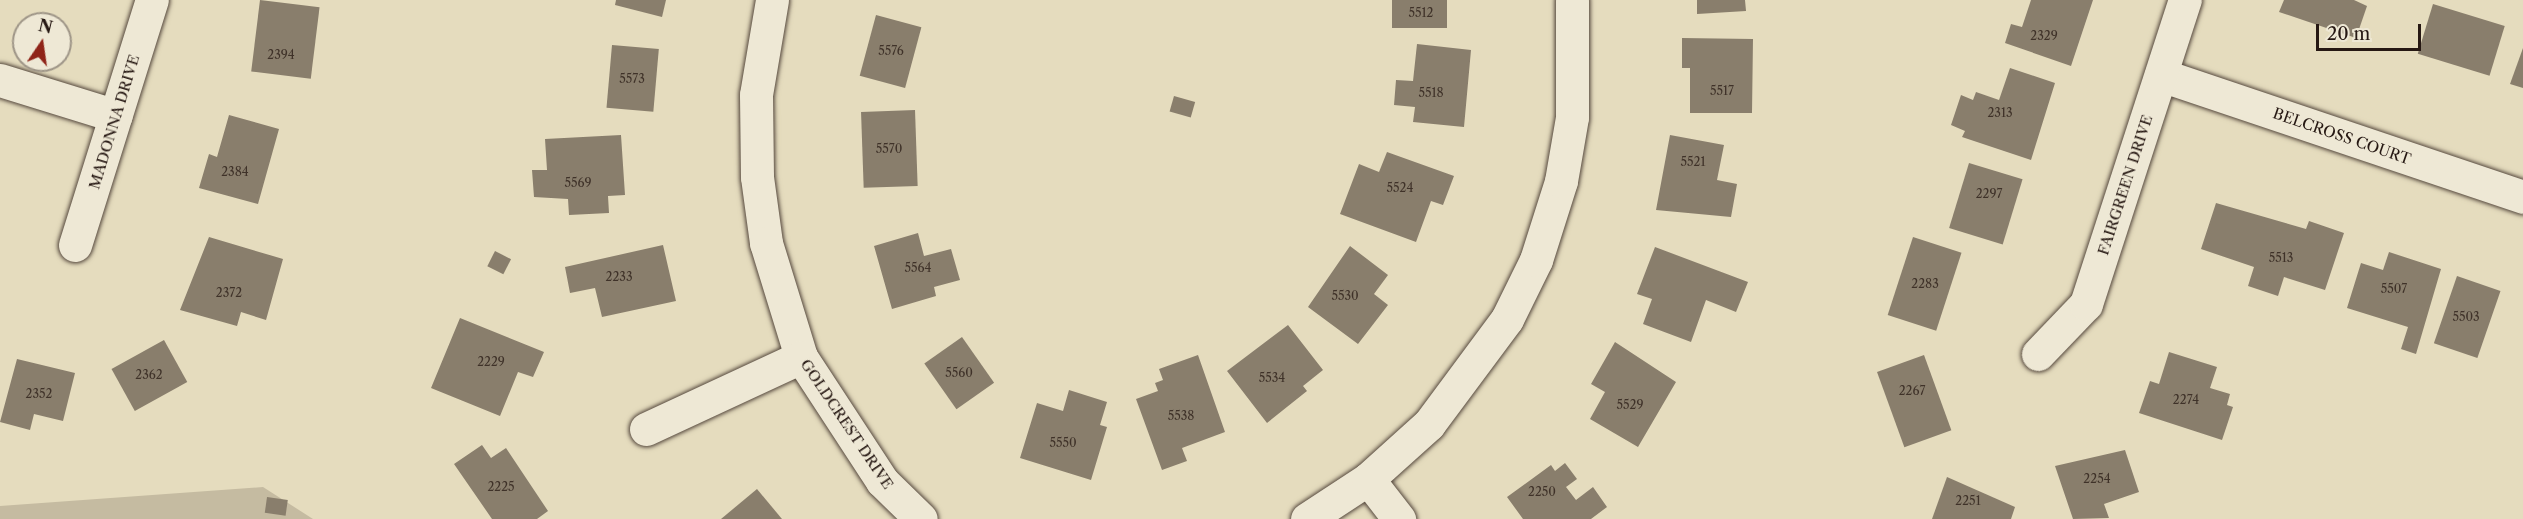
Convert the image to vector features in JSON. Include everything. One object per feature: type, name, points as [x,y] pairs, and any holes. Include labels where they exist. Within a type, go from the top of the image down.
[{"type":"street","name":"MADONNA DRIVE","points":[[75,245],[152,0]]},
{"type":"street","name":"GOLDCREST DRIVE","points":[[772,0],[756,95],[757,177],[766,243],[801,357],[882,481],[921,519]]},
{"type":"street","points":[[1307,519],[1368,479],[1429,424],[1471,374],[1536,260],[1561,181],[1572,117],[1572,0]]},
{"type":"street","name":"FAIRGREEN DRIVE","points":[[2038,354],[2086,304],[2185,0]]},
{"type":"street","name":"BELCROSS COURT","points":[[2161,75],[2523,197]]},
{"type":"street","points":[[0,80],[116,116]]},
{"type":"street","points":[[646,429],[801,357]]},
{"type":"street","points":[[1368,479],[1399,519]]},
{"type":"shaded area","points":[[263,487],[313,519],[0,519],[0,506]]},
{"type":"building","points":[[260,0],[320,7],[311,79],[251,71]]},
{"type":"building","points":[[616,0],[666,0],[662,17],[615,5]]},
{"type":"building","points":[[1392,0],[1447,0],[1447,28],[1392,28]]},
{"type":"building","points":[[1697,0],[1745,0],[1746,11],[1697,14]]},
{"type":"building","points":[[2031,0],[2093,0],[2071,66],[2005,43],[2011,24],[2022,27]]},
{"type":"building","points":[[2284,0],[2354,0],[2367,6],[2356,38],[2279,12]]},
{"type":"building","points":[[2433,4],[2505,26],[2490,76],[2418,54]]},
{"type":"building","points":[[876,15],[921,27],[905,88],[860,76]]},
{"type":"building","points":[[1682,38],[1753,39],[1752,113],[1690,113],[1690,68],[1682,68]]},
{"type":"building","points":[[1417,44],[1471,50],[1464,127],[1413,122],[1415,107],[1394,105],[1396,80],[1413,81]]},
{"type":"building","points":[[612,45],[659,49],[653,112],[607,108]]},
{"type":"building","points":[[2523,48],[2523,88],[2510,84]]},
{"type":"building","points":[[2010,68],[2055,83],[2031,160],[1962,137],[1965,131],[1951,125],[1961,95],[1973,100],[1976,92],[1999,100]]},
{"type":"building","points":[[1174,96],[1195,102],[1191,117],[1170,111]]},
{"type":"building","points":[[915,110],[918,186],[864,188],[861,112]]},
{"type":"building","points":[[229,115],[279,129],[258,204],[199,188],[209,154],[217,157]]},
{"type":"building","points":[[621,135],[625,195],[608,196],[609,213],[569,215],[568,199],[534,197],[532,170],[547,170],[545,139]]},
{"type":"building","points":[[1670,135],[1724,145],[1717,180],[1737,184],[1731,217],[1656,210]]},
{"type":"building","points":[[1387,152],[1454,176],[1443,205],[1431,201],[1416,242],[1340,214],[1359,164],[1379,172]]},
{"type":"building","points":[[1969,163],[2023,179],[2003,244],[1949,228]]},
{"type":"building","points":[[2216,203],[2306,229],[2309,221],[2344,233],[2325,290],[2284,277],[2278,296],[2248,286],[2254,267],[2201,249]]},
{"type":"building","points":[[918,233],[924,256],[951,249],[960,280],[934,287],[936,296],[892,309],[874,246]]},
{"type":"building","points":[[209,237],[283,259],[266,320],[241,312],[237,326],[180,310]]},
{"type":"building","points":[[1913,237],[1962,253],[1936,331],[1888,315]]},
{"type":"building","points":[[663,245],[676,301],[602,317],[595,288],[570,293],[565,267]]},
{"type":"building","points":[[1350,246],[1388,275],[1374,294],[1388,305],[1358,344],[1308,307]]},
{"type":"building","points":[[1655,247],[1748,282],[1736,312],[1706,300],[1691,342],[1643,324],[1652,299],[1637,294]]},
{"type":"building","points":[[495,251],[511,259],[503,274],[487,266]]},
{"type":"building","points":[[2389,252],[2441,269],[2416,354],[2401,349],[2408,327],[2347,308],[2361,263],[2383,270]]},
{"type":"building","points":[[2457,276],[2500,291],[2477,358],[2434,343]]},
{"type":"building","points":[[460,318],[544,352],[533,377],[518,372],[500,416],[431,388]]},
{"type":"building","points":[[1288,325],[1323,370],[1303,386],[1307,391],[1267,423],[1227,371]]},
{"type":"building","points":[[962,337],[994,383],[956,409],[924,363]]},
{"type":"building","points":[[164,340],[187,382],[135,411],[112,369]]},
{"type":"building","points":[[1615,342],[1676,382],[1638,447],[1590,419],[1605,392],[1591,384]]},
{"type":"building","points":[[2169,352],[2217,367],[2210,388],[2230,394],[2227,405],[2233,407],[2222,440],[2139,413],[2150,381],[2159,384]]},
{"type":"building","points":[[1198,355],[1225,432],[1182,448],[1187,461],[1162,470],[1136,399],[1158,391],[1155,383],[1163,380],[1159,369]]},
{"type":"building","points":[[1924,355],[1951,430],[1904,447],[1877,372]]},
{"type":"building","points":[[17,359],[75,373],[63,421],[34,414],[30,430],[0,422]]},
{"type":"building","points":[[1069,390],[1107,402],[1100,425],[1107,427],[1091,480],[1020,458],[1037,403],[1063,411]]},
{"type":"building","points":[[482,445],[491,458],[506,448],[548,511],[537,519],[492,519],[454,464]]},
{"type":"building","points":[[2125,450],[2139,492],[2104,504],[2109,518],[2073,519],[2055,466]]},
{"type":"building","points":[[1565,463],[1577,479],[1566,487],[1576,500],[1593,487],[1607,507],[1591,519],[1523,519],[1507,497],[1551,465],[1555,471]]},
{"type":"building","points":[[1947,477],[2015,507],[2011,519],[1932,519]]},
{"type":"building","points":[[757,489],[782,519],[721,519]]},
{"type":"building","points":[[267,497],[288,500],[286,516],[265,513]]}]
